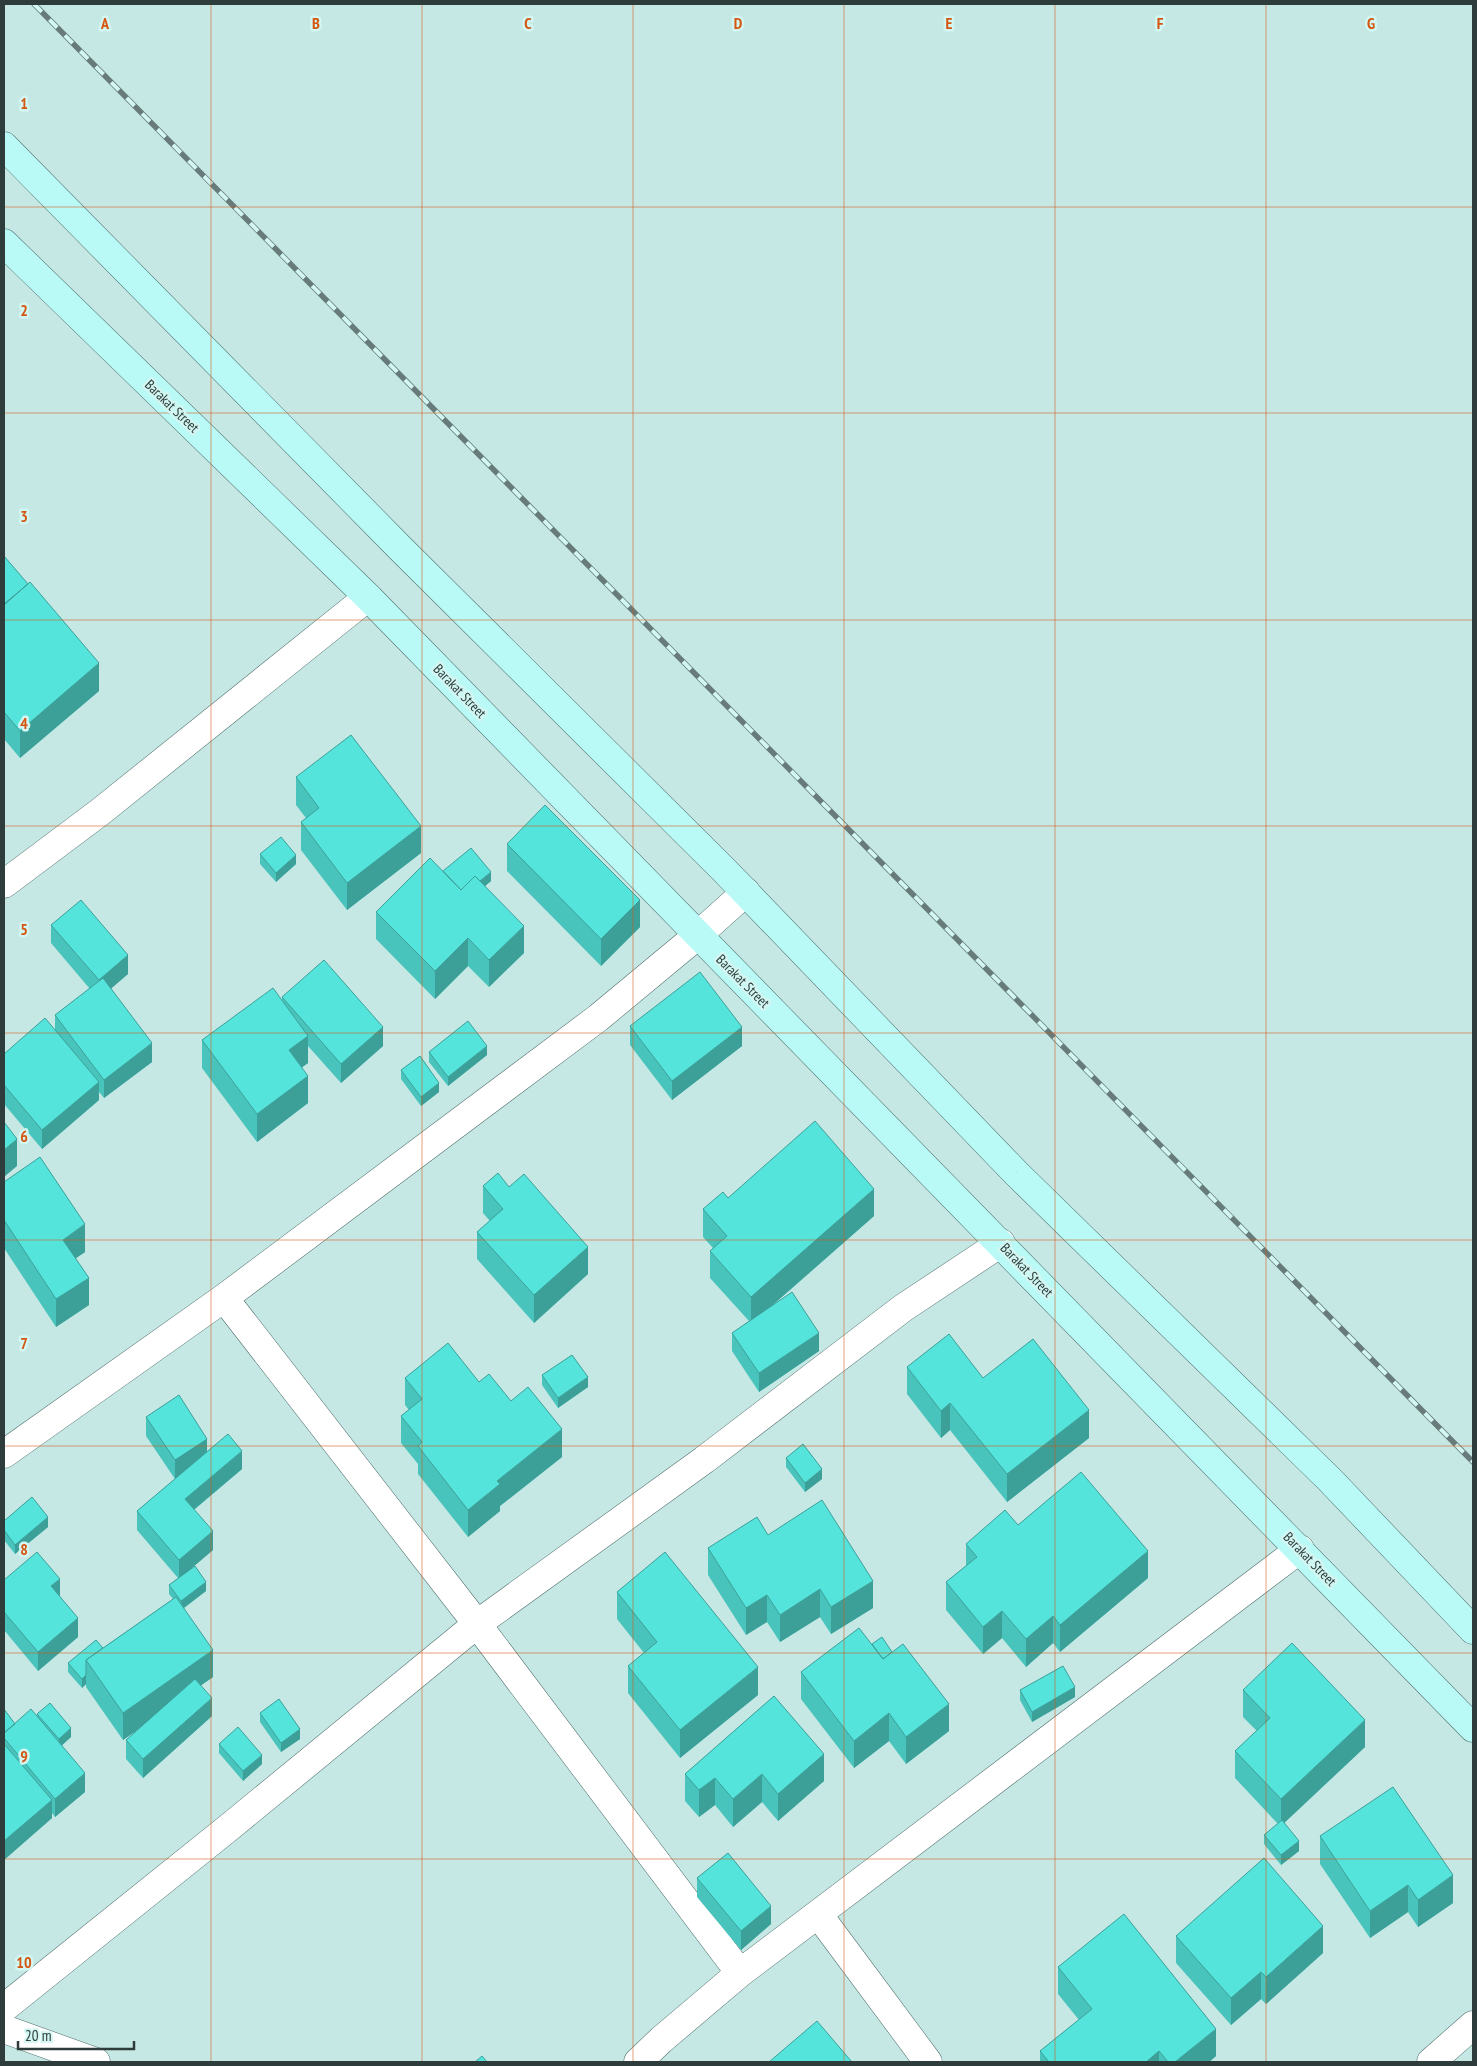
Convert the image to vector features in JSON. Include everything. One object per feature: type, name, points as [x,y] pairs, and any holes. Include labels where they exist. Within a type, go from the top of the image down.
[{"type":"main road","points":[[4,146],[399,546],[746,892],[1016,1172],[1330,1480],[1473,1630]]},
{"type":"main road","name":"Barakat Street","points":[[4,243],[368,596],[1473,1728]]},
{"type":"street","points":[[4,884],[100,812],[368,596]]},
{"type":"street","points":[[4,1454],[224,1298],[598,1018],[698,935],[746,892]]},
{"type":"street","points":[[4,2008],[478,1624],[704,1460],[903,1308],[1001,1243]]},
{"type":"street","points":[[224,1298],[478,1624],[740,1973]]},
{"type":"street","points":[[638,2062],[740,1973],[1300,1549]]},
{"type":"street","points":[[818,1914],[928,2062]]},
{"type":"street","points":[[1430,2062],[1473,2025]]},
{"type":"street","points":[[4,2029],[96,2062]]},
{"type":"building","points":[[4,556],[28,584],[4,604]]},
{"type":"building","points":[[30,582],[99,663],[20,731],[4,712],[4,605]]},
{"type":"building","points":[[351,735],[421,826],[347,883],[301,822],[319,808],[296,777]]},
{"type":"building","points":[[545,805],[640,900],[601,939],[507,844]]},
{"type":"building","points":[[281,837],[296,855],[276,873],[260,854]]},
{"type":"building","points":[[471,848],[491,872],[480,881],[475,876],[461,890],[443,871]]},
{"type":"building","points":[[430,858],[461,890],[475,876],[524,926],[489,960],[468,938],[435,971],[376,912]]},
{"type":"building","points":[[81,900],[128,955],[99,980],[51,925]]},
{"type":"building","points":[[324,960],[383,1027],[341,1064],[282,997]]},
{"type":"building","points":[[700,972],[742,1027],[672,1081],[630,1026]]},
{"type":"building","points":[[103,978],[152,1043],[104,1080],[55,1015]]},
{"type":"building","points":[[273,988],[308,1036],[289,1050],[308,1076],[257,1114],[202,1040]]},
{"type":"building","points":[[45,1018],[99,1082],[42,1130],[4,1085],[4,1054]]},
{"type":"building","points":[[468,1021],[487,1046],[448,1077],[429,1052]]},
{"type":"building","points":[[420,1056],[439,1083],[421,1097],[401,1070]]},
{"type":"building","points":[[815,1121],[874,1189],[751,1297],[710,1251],[727,1236],[703,1209],[723,1192],[728,1198]]},
{"type":"building","points":[[4,1122],[17,1139],[4,1150]]},
{"type":"building","points":[[40,1157],[85,1224],[63,1240],[89,1278],[56,1299],[4,1220],[4,1182]]},
{"type":"building","points":[[498,1173],[509,1187],[524,1174],[588,1247],[534,1295],[477,1232],[503,1209],[483,1186]]},
{"type":"building","points":[[792,1292],[819,1333],[759,1373],[732,1333]]},
{"type":"building","points":[[949,1334],[983,1378],[1033,1339],[1089,1410],[1007,1474],[950,1403],[941,1411],[907,1367]]},
{"type":"building","points":[[448,1343],[479,1382],[489,1374],[511,1401],[528,1387],[562,1429],[497,1481],[500,1484],[468,1510],[418,1446],[422,1442],[401,1416],[422,1399],[405,1378]]},
{"type":"building","points":[[572,1355],[588,1377],[558,1398],[542,1375]]},
{"type":"building","points":[[179,1395],[207,1439],[175,1460],[146,1417]]},
{"type":"building","points":[[228,1434],[242,1451],[185,1499],[213,1531],[179,1560],[137,1511]]},
{"type":"building","points":[[803,1444],[822,1469],[805,1483],[786,1458]]},
{"type":"building","points":[[1081,1472],[1148,1551],[1060,1625],[1053,1616],[1026,1639],[1002,1611],[983,1627],[946,1582],[977,1557],[966,1544],[1005,1510],[1018,1525]]},
{"type":"building","points":[[32,1497],[48,1517],[15,1545],[4,1530],[4,1521]]},
{"type":"building","points":[[822,1500],[873,1581],[831,1607],[820,1589],[780,1615],[767,1595],[746,1608],[708,1548],[757,1517],[768,1535]]},
{"type":"building","points":[[37,1552],[60,1579],[51,1586],[78,1618],[38,1652],[4,1612],[4,1580]]},
{"type":"building","points":[[665,1552],[758,1667],[680,1730],[628,1666],[657,1642],[617,1592]]},
{"type":"building","points":[[195,1566],[206,1582],[181,1601],[169,1585]]},
{"type":"building","points":[[176,1597],[213,1650],[123,1713],[86,1660]]},
{"type":"building","points":[[859,1628],[883,1659],[903,1644],[949,1704],[906,1737],[889,1713],[854,1741],[801,1672]]},
{"type":"building","points":[[882,1637],[892,1652],[883,1659],[872,1644]]},
{"type":"building","points":[[96,1640],[103,1648],[86,1660],[86,1675],[82,1679],[68,1663]]},
{"type":"building","points":[[1292,1643],[1365,1720],[1281,1799],[1235,1751],[1270,1718],[1243,1690]]},
{"type":"building","points":[[1063,1666],[1075,1687],[1032,1712],[1020,1690]]},
{"type":"building","points":[[195,1679],[212,1698],[143,1759],[126,1740]]},
{"type":"building","points":[[774,1696],[824,1754],[778,1794],[762,1774],[733,1799],[715,1778],[699,1790],[685,1774]]},
{"type":"building","points":[[279,1699],[300,1729],[281,1743],[260,1713]]},
{"type":"building","points":[[50,1703],[71,1728],[59,1739],[37,1714]]},
{"type":"building","points":[[4,1709],[15,1724],[4,1733]]},
{"type":"building","points":[[31,1709],[85,1773],[55,1799],[4,1738],[4,1733]]},
{"type":"building","points":[[238,1727],[262,1755],[243,1771],[219,1744]]},
{"type":"building","points":[[4,1744],[52,1800],[4,1841]]},
{"type":"building","points":[[1393,1787],[1453,1875],[1418,1900],[1408,1885],[1370,1911],[1320,1836]]},
{"type":"building","points":[[1282,1820],[1299,1841],[1281,1855],[1264,1835]]},
{"type":"building","points":[[728,1853],[771,1906],[741,1931],[697,1878]]},
{"type":"building","points":[[1264,1858],[1323,1926],[1266,1977],[1261,1972],[1231,1998],[1176,1936]]},
{"type":"building","points":[[1124,1914],[1216,2029],[1175,2062],[1168,2062],[1159,2051],[1146,2062],[1049,2062],[1040,2051],[1092,2009],[1058,1967]]},
{"type":"building","points":[[817,2021],[852,2062],[769,2062]]},
{"type":"building","points":[[482,2056],[487,2062],[475,2062]]},
{"type":"railway","points":[[34,4],[1473,1462]]}]
